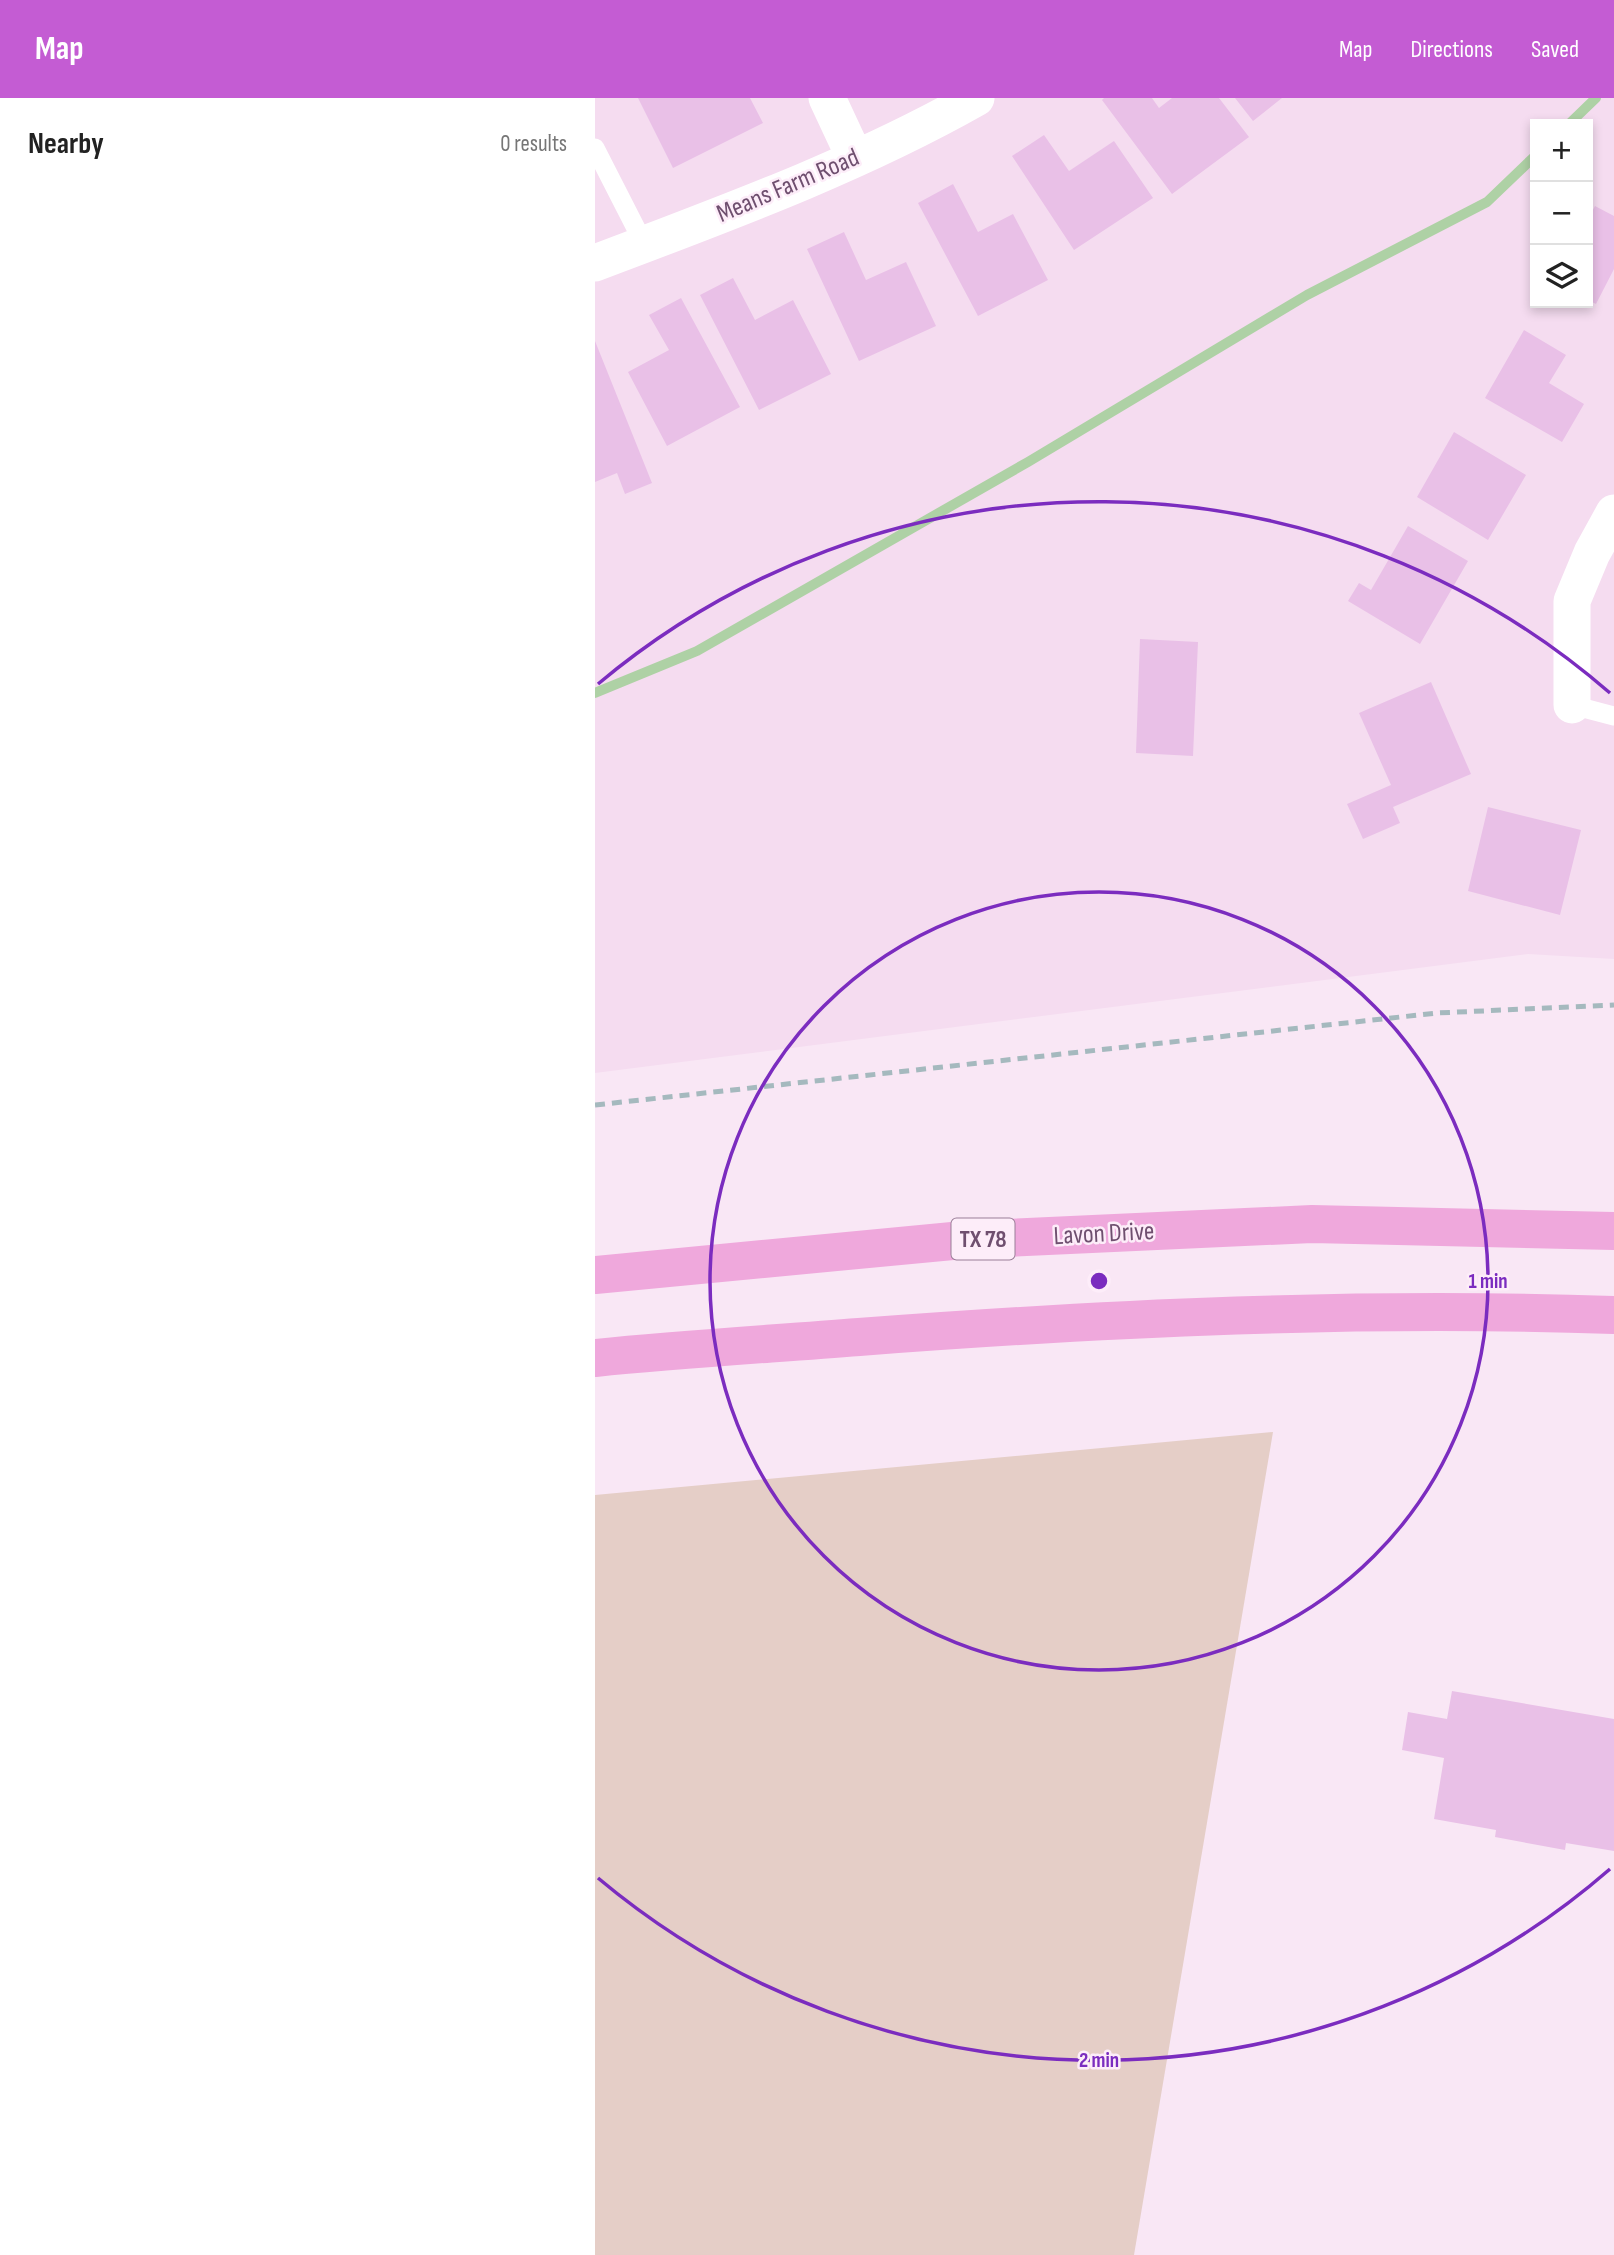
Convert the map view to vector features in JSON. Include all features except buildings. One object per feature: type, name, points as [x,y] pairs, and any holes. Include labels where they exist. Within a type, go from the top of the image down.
[{"type":"main road","name":"Lavon Drive","points":[[595,1275],[963,1240],[1312,1224],[1614,1231]]},
{"type":"main road","points":[[595,1358],[957,1329],[1257,1313],[1392,1311],[1614,1315]]},
{"type":"street","points":[[827,98],[855,158]]},
{"type":"street","name":"Means Farm Road","points":[[595,263],[691,227],[855,158],[977,98]]},
{"type":"street","points":[[1572,705],[1572,601],[1592,552],[1614,513]]},
{"type":"lane","points":[[595,148],[644,244]]},
{"type":"lane","points":[[1572,705],[1614,716]]},
{"type":"shaded area","points":[[595,98],[1614,98],[1614,959],[1528,954],[595,1073]]},
{"type":"shaded area","points":[[1273,1432],[1134,2255],[595,2255],[595,1495]]},
{"type":"waterway","points":[[1574,119],[1596,98]]},
{"type":"waterway","points":[[595,693],[697,651],[1028,462],[1307,295],[1487,202],[1530,161]]},
{"type":"railway","points":[[595,1105],[1437,1013],[1614,1005]]}]
